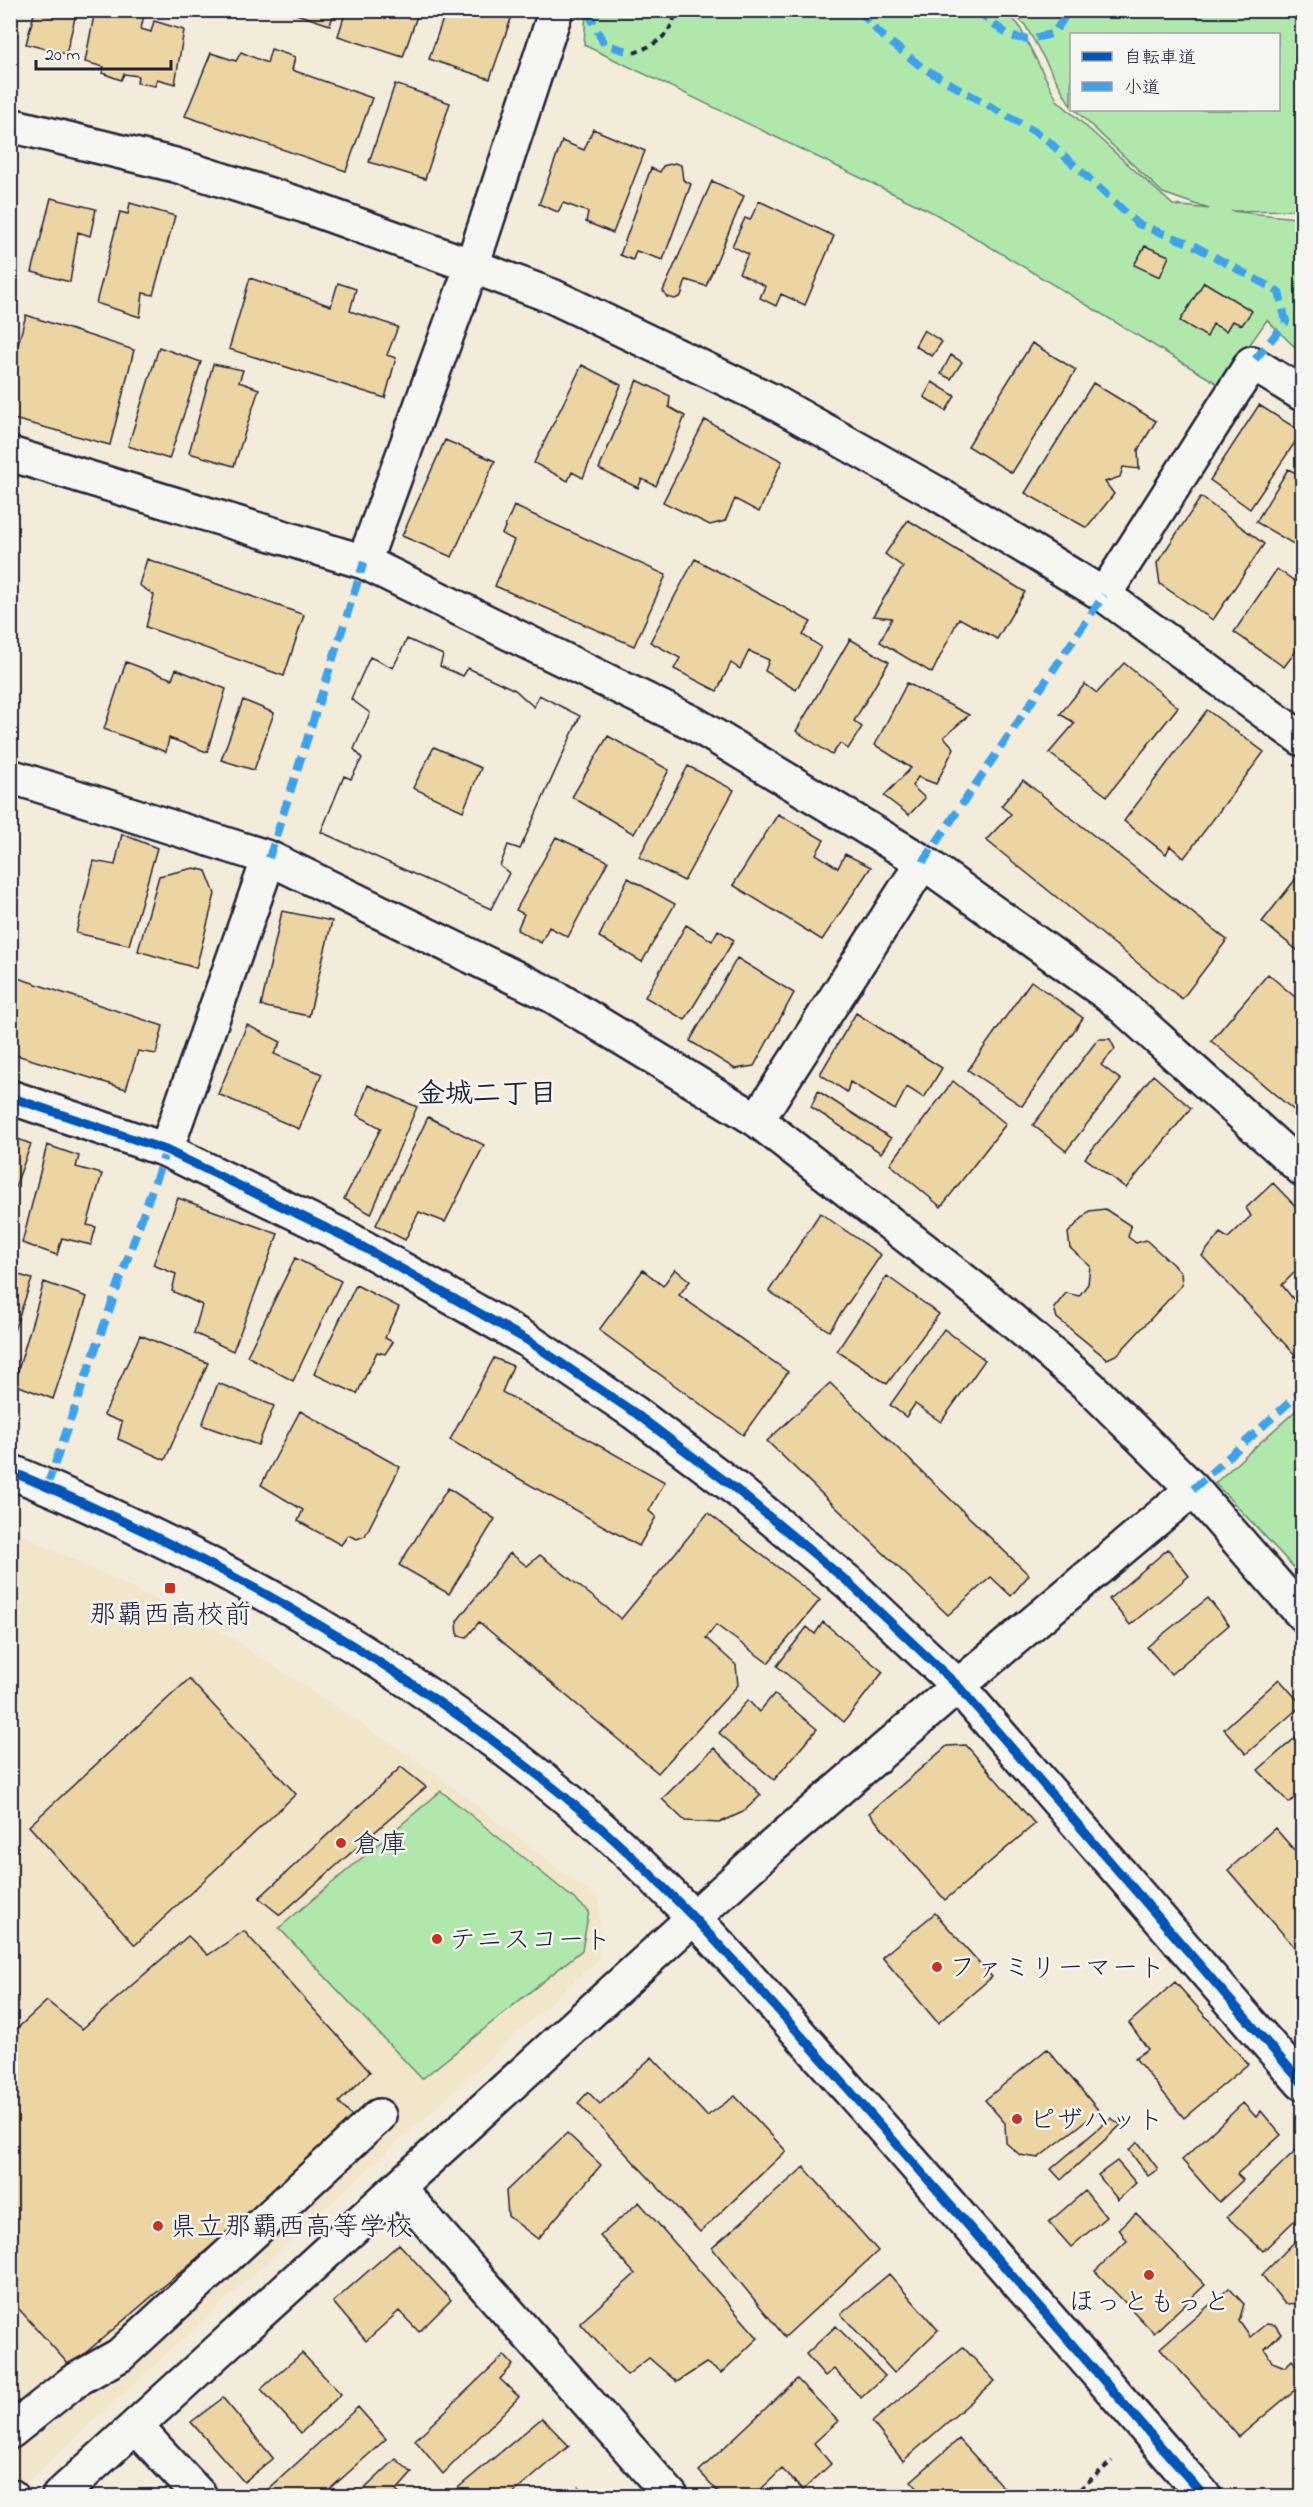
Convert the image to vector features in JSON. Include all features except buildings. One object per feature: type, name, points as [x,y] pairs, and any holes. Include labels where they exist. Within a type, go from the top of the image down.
[{"type":"street","points":[[364,562],[472,266],[556,10]]},
{"type":"street","points":[[10,124],[175,165],[305,206],[472,266],[552,296],[772,400],[938,494],[1104,595],[1302,739]]},
{"type":"street","points":[[1104,595],[1252,363],[1302,394]]},
{"type":"street","points":[[10,454],[364,562],[693,723],[923,862],[1113,998],[1302,1168]]},
{"type":"street","points":[[10,776],[269,858],[554,996],[757,1120],[981,1294],[1090,1387],[1193,1489],[1302,1614]]},
{"type":"street","points":[[166,1150],[269,858]]},
{"type":"street","points":[[757,1120],[923,862]]},
{"type":"street","points":[[10,1097],[166,1150],[357,1244],[527,1340],[636,1413],[736,1489],[849,1583],[958,1686],[1302,2083]]},
{"type":"street","points":[[10,1471],[187,1551],[257,1587],[365,1651],[462,1717],[551,1785],[636,1860],[695,1917],[1038,2303],[1204,2496]]},
{"type":"street","points":[[59,2496],[399,2189],[695,1917],[958,1686],[1193,1489]]},
{"type":"street","points":[[10,2432],[74,2381],[120,2355],[380,2116]]},
{"type":"street","points":[[399,2189],[671,2496]]},
{"type":"street","points":[[136,2427],[200,2496]]},
{"type":"path","points":[[634,53],[653,46],[673,26],[676,10]]},
{"type":"path","points":[[1072,2496],[1112,2461]]},
{"type":"shaded area","name":"県立那覇西高等学校","points":[[11,1529],[227,1635],[432,1771],[599,1900],[600,1957],[11,2496]]},
{"type":"green space","points":[[586,11],[1004,11],[1018,24],[1057,100],[1173,205],[1209,209],[1163,193],[1076,111],[1280,111],[1280,33],[1070,33],[1070,104],[1025,25],[1011,11],[1302,11],[1302,218],[1301,210],[1231,211],[1296,218],[1297,247],[1302,250],[1302,354],[1267,320],[1222,384],[1233,393],[934,213],[584,45]]},
{"type":"green space","points":[[1302,1405],[1302,1576],[1215,1483]]},
{"type":"green space","name":"テニスコート","points":[[441,1791],[589,1911],[582,1950],[422,2079],[279,1928]]},
{"type":"green space","points":[[152,2489],[159,2496],[108,2496],[114,2491]]},
{"type":"marked path","points":[[587,10],[604,44],[634,53]]},
{"type":"marked path","points":[[859,10],[879,33],[923,68],[1044,137],[1138,224],[1191,244],[1279,292],[1286,322],[1252,363]]},
{"type":"marked path","points":[[976,10],[1004,32],[1028,39],[1054,33],[1069,10]]},
{"type":"marked path","points":[[269,858],[364,562]]},
{"type":"marked path","points":[[923,862],[1104,595]]},
{"type":"marked path","points":[[47,1486],[166,1150]]},
{"type":"marked path","points":[[1193,1489],[1302,1391]]},
{"type":"cycle path","points":[[10,1097],[166,1150],[347,1238],[527,1340],[635,1413],[736,1489],[849,1583],[958,1686],[1302,2083]]},
{"type":"cycle path","points":[[10,1471],[154,1536],[291,1608],[422,1690],[486,1735],[590,1819],[669,1893],[743,1971],[1204,2496]]},
{"type":"place","name":"那覇西高校前","points":[[170,1588]]},
{"type":"place","name":"倉庫","points":[[341,1843]]},
{"type":"place","name":"テニスコート","points":[[437,1939]]},
{"type":"place","name":"ファミリーマート","points":[[937,1967]]},
{"type":"place","name":"ピザハット","points":[[1017,2119]]},
{"type":"place","name":"県立那覇西高等学校","points":[[158,2226]]},
{"type":"place","name":"ほっともっと","points":[[1149,2275]]},
{"type":"district","name":"金城二丁目","points":[[487,1092]]}]
